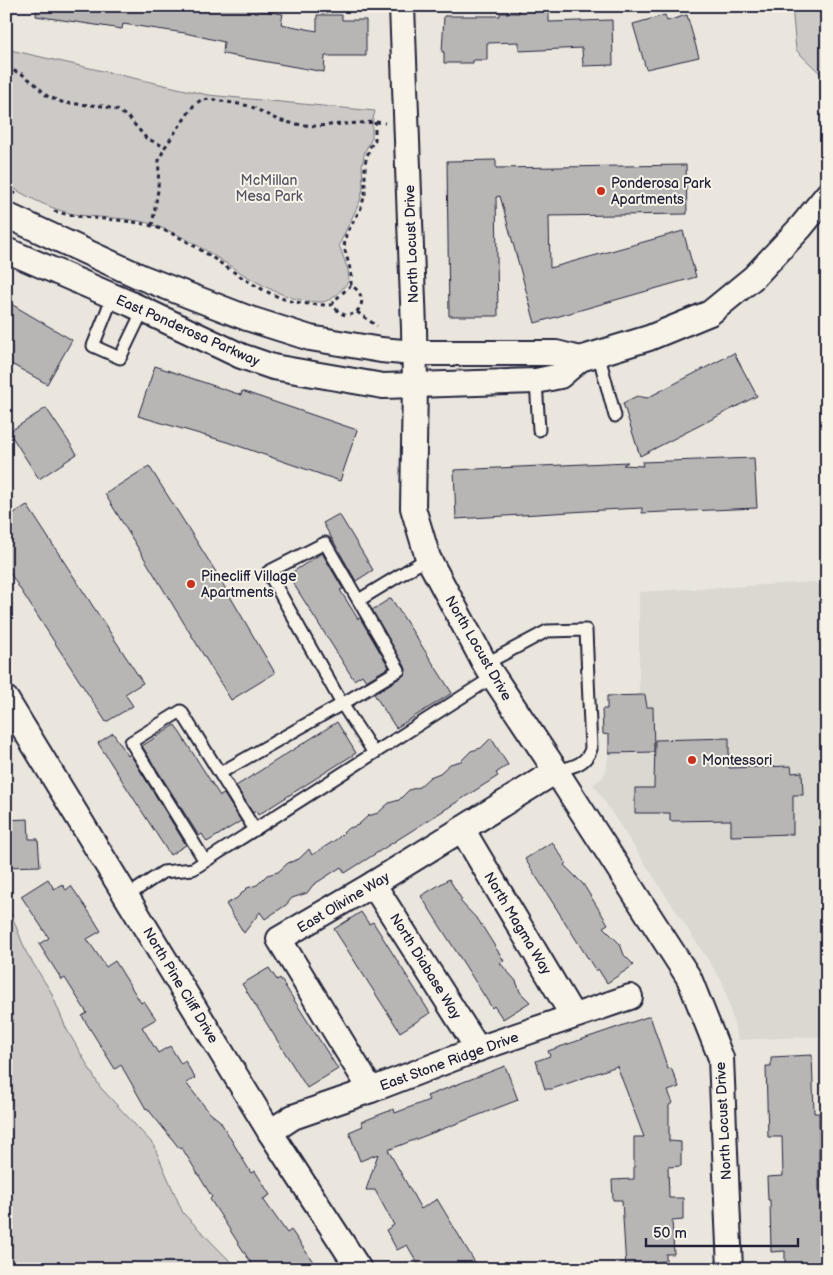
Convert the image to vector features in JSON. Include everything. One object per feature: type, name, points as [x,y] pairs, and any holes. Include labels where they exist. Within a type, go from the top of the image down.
[{"type":"street","name":"North Locust Drive","points":[[402,6],[415,384],[412,508],[428,558],[489,670],[689,978],[721,1058],[730,1269]]},
{"type":"street","name":"East Ponderosa Parkway","points":[[6,250],[129,303],[241,356],[273,367],[383,386],[536,381],[560,376],[589,356],[649,338],[710,312],[754,277],[801,227],[827,195]]},
{"type":"street","points":[[14,206],[143,278],[247,318],[310,338],[381,350],[414,353],[556,353],[589,356]]},
{"type":"street","points":[[129,303],[143,278]]},
{"type":"street","name":"North Pine Cliff Drive","points":[[6,698],[270,1132],[359,1269]]},
{"type":"street","name":"East Olivine Way","points":[[371,1090],[279,939],[373,884],[556,771]]},
{"type":"street","name":"North Magma Way","points":[[462,830],[573,1016]]},
{"type":"street","name":"North Diabase Way","points":[[373,884],[478,1049]]},
{"type":"street","name":"East Stone Ridge Drive","points":[[270,1132],[293,1117],[371,1090],[478,1049],[630,997]]},
{"type":"lane","points":[[589,356],[615,416]]},
{"type":"lane","points":[[536,381],[538,430]]},
{"type":"lane","points":[[220,773],[342,704],[400,670],[325,543],[268,572],[342,704],[374,753]]},
{"type":"lane","points":[[358,600],[428,558]]},
{"type":"lane","points":[[127,896],[163,872],[194,869],[374,753],[489,670],[547,631],[586,630],[591,749],[585,759],[577,765],[556,771]]},
{"type":"lane","points":[[205,861],[131,742],[181,711],[255,830]]},
{"type":"path","points":[[6,68],[22,74],[47,96],[64,103],[103,106],[117,110],[130,118],[146,138],[165,147]]},
{"type":"path","points":[[152,226],[158,190],[159,160],[165,147],[194,105],[201,100],[210,99],[250,106],[278,120],[295,124],[315,126],[375,122],[375,140],[370,147],[365,163],[365,194],[361,208],[346,235],[344,247],[351,272],[351,284],[332,305]]},
{"type":"path","points":[[6,188],[14,206]]},
{"type":"path","points":[[51,210],[71,216],[119,220],[152,226],[185,240],[237,274],[286,300],[305,304],[332,305],[342,314],[348,315],[357,312],[362,306],[359,292],[351,284]]},
{"type":"path","points":[[357,312],[382,330]]},
{"type":"shaded area","points":[[814,582],[827,591],[827,1036],[738,1040],[723,983],[593,784],[602,778],[606,771],[609,753],[655,752],[654,774],[670,810],[671,821],[690,821],[725,808],[770,823],[771,835],[793,834],[793,795],[803,795],[792,773],[791,766],[729,768],[728,738],[653,740],[653,707],[647,707],[645,695],[639,695],[639,592]]},
{"type":"green space","points":[[792,6],[827,6],[827,80],[796,50]]},
{"type":"green space","name":"McMillan Mesa Park","points":[[6,49],[208,95],[375,111],[372,123],[372,138],[365,151],[362,165],[363,188],[360,201],[339,245],[348,270],[349,281],[336,295],[325,301],[302,300],[283,295],[246,276],[193,243],[162,228],[138,221],[69,213],[36,201],[6,184]]},
{"type":"green space","points":[[6,901],[26,952],[51,992],[66,1028],[100,1087],[153,1144],[183,1213],[229,1260],[234,1269],[6,1269]]},
{"type":"building","points":[[37,6],[236,6],[283,14],[281,24],[317,31],[317,15],[342,15],[342,20],[366,20],[366,56],[325,56],[324,72],[223,54],[224,42],[185,33],[123,24],[122,29],[36,16]]},
{"type":"building","points":[[549,7],[549,22],[612,20],[613,65],[583,66],[582,48],[519,51],[519,42],[487,43],[487,60],[473,60],[473,63],[444,63],[444,52],[442,52],[444,16],[500,16],[500,13],[519,13],[518,8]]},
{"type":"building","points":[[665,15],[667,21],[687,15],[699,57],[646,69],[633,24]]},
{"type":"building","points":[[496,160],[496,168],[686,165],[687,214],[549,216],[550,268],[683,231],[696,277],[535,323],[500,196],[496,197],[498,316],[449,316],[447,161]]},
{"type":"building","points":[[6,301],[72,340],[47,384],[6,361]]},
{"type":"building","points":[[734,353],[757,396],[640,456],[623,403],[637,396],[647,398]]},
{"type":"building","points":[[155,366],[241,395],[242,391],[357,430],[340,481],[227,442],[138,416]]},
{"type":"building","points":[[46,408],[77,454],[39,479],[9,432]]},
{"type":"building","points":[[754,458],[757,508],[642,513],[642,508],[456,519],[454,470],[628,462],[623,465],[643,466],[642,462]]},
{"type":"building","name":"Pinecliff Village Apartments","points":[[149,466],[214,569],[275,673],[231,700],[105,494]]},
{"type":"building","points":[[27,505],[143,683],[125,694],[133,706],[106,722],[6,567],[6,518]]},
{"type":"building","points":[[339,514],[373,570],[356,581],[323,523]]},
{"type":"building","points":[[322,553],[343,589],[340,590],[358,619],[360,618],[389,667],[366,681],[362,675],[354,680],[288,575]]},
{"type":"building","points":[[391,598],[452,693],[396,728],[374,694],[403,676],[406,670],[372,610]]},
{"type":"building","points":[[645,695],[647,707],[653,707],[654,752],[609,753],[609,735],[603,734],[602,709],[607,709],[607,696]]},
{"type":"building","points":[[337,722],[356,753],[258,815],[256,811],[253,813],[236,786]]},
{"type":"building","points":[[175,725],[220,796],[224,794],[241,821],[207,842],[202,834],[199,836],[142,746]]},
{"type":"building","points":[[113,733],[128,756],[130,754],[186,845],[170,855],[98,743]]},
{"type":"building","points":[[491,738],[508,765],[496,773],[498,776],[345,873],[341,867],[313,885],[307,893],[292,898],[286,905],[265,919],[260,912],[244,933],[226,904],[237,898],[247,888],[257,885],[267,875],[278,872],[288,863],[299,859],[309,849],[312,855],[337,839],[347,829],[358,825],[368,816],[378,813],[389,803],[399,800],[409,790],[419,787],[450,764],[461,761],[471,751],[481,748]]},
{"type":"building","name":"Montessori","points":[[729,738],[729,768],[791,766],[792,773],[802,772],[803,795],[793,795],[793,834],[731,836],[731,820],[670,821],[670,813],[635,813],[635,788],[654,788],[655,740]]},
{"type":"building","points":[[28,819],[29,839],[38,839],[40,866],[6,867],[6,820]]},
{"type":"building","points":[[552,842],[566,863],[564,865],[583,884],[608,924],[603,927],[620,944],[624,955],[634,965],[607,983],[598,969],[596,971],[525,859]]},
{"type":"building","points":[[48,879],[54,889],[62,884],[66,890],[71,886],[89,912],[101,931],[87,939],[106,967],[115,961],[141,1003],[144,1001],[156,1019],[142,1027],[158,1053],[170,1046],[181,1064],[185,1061],[195,1078],[186,1083],[210,1113],[220,1121],[251,1173],[255,1171],[270,1195],[263,1199],[287,1233],[291,1230],[318,1269],[255,1269],[210,1199],[212,1197],[182,1148],[180,1149],[146,1109],[121,1065],[115,1069],[82,1016],[87,1013],[65,978],[62,980],[39,944],[49,938],[21,896]]},
{"type":"building","points":[[449,879],[462,900],[460,901],[479,921],[504,961],[500,963],[516,981],[520,992],[530,1002],[503,1019],[494,1006],[492,1008],[421,896]]},
{"type":"building","points":[[361,912],[369,924],[373,922],[430,1013],[400,1032],[334,929]]},
{"type":"building","points":[[269,968],[277,980],[280,978],[338,1069],[307,1088],[242,984]]},
{"type":"building","points":[[650,1016],[668,1069],[671,1068],[679,1087],[668,1091],[673,1103],[669,1105],[669,1141],[681,1142],[681,1166],[668,1167],[669,1198],[683,1198],[683,1220],[672,1221],[674,1254],[666,1254],[666,1261],[657,1262],[658,1269],[626,1269],[622,1200],[613,1200],[612,1180],[634,1179],[634,1137],[644,1137],[617,1066],[552,1089],[545,1089],[536,1061],[550,1056],[548,1051]]},
{"type":"building","points":[[812,1055],[814,1113],[819,1113],[819,1198],[826,1198],[827,1218],[822,1218],[822,1252],[827,1252],[827,1269],[785,1269],[785,1251],[771,1252],[770,1200],[768,1200],[767,1177],[783,1176],[782,1137],[768,1137],[766,1066],[771,1066],[771,1057]]},
{"type":"building","points":[[505,1066],[518,1100],[388,1150],[421,1209],[437,1199],[479,1269],[421,1269],[407,1245],[397,1250],[386,1230],[394,1225],[375,1190],[366,1190],[378,1154],[360,1161],[349,1132],[363,1126],[361,1122],[394,1109],[395,1113],[429,1100],[427,1096]]},
{"type":"place","name":"Ponderosa Park Apartments","points":[[601,191]]},
{"type":"place","name":"Pinecliff Village Apartments","points":[[191,584]]},
{"type":"place","name":"Montessori","points":[[692,760]]}]
